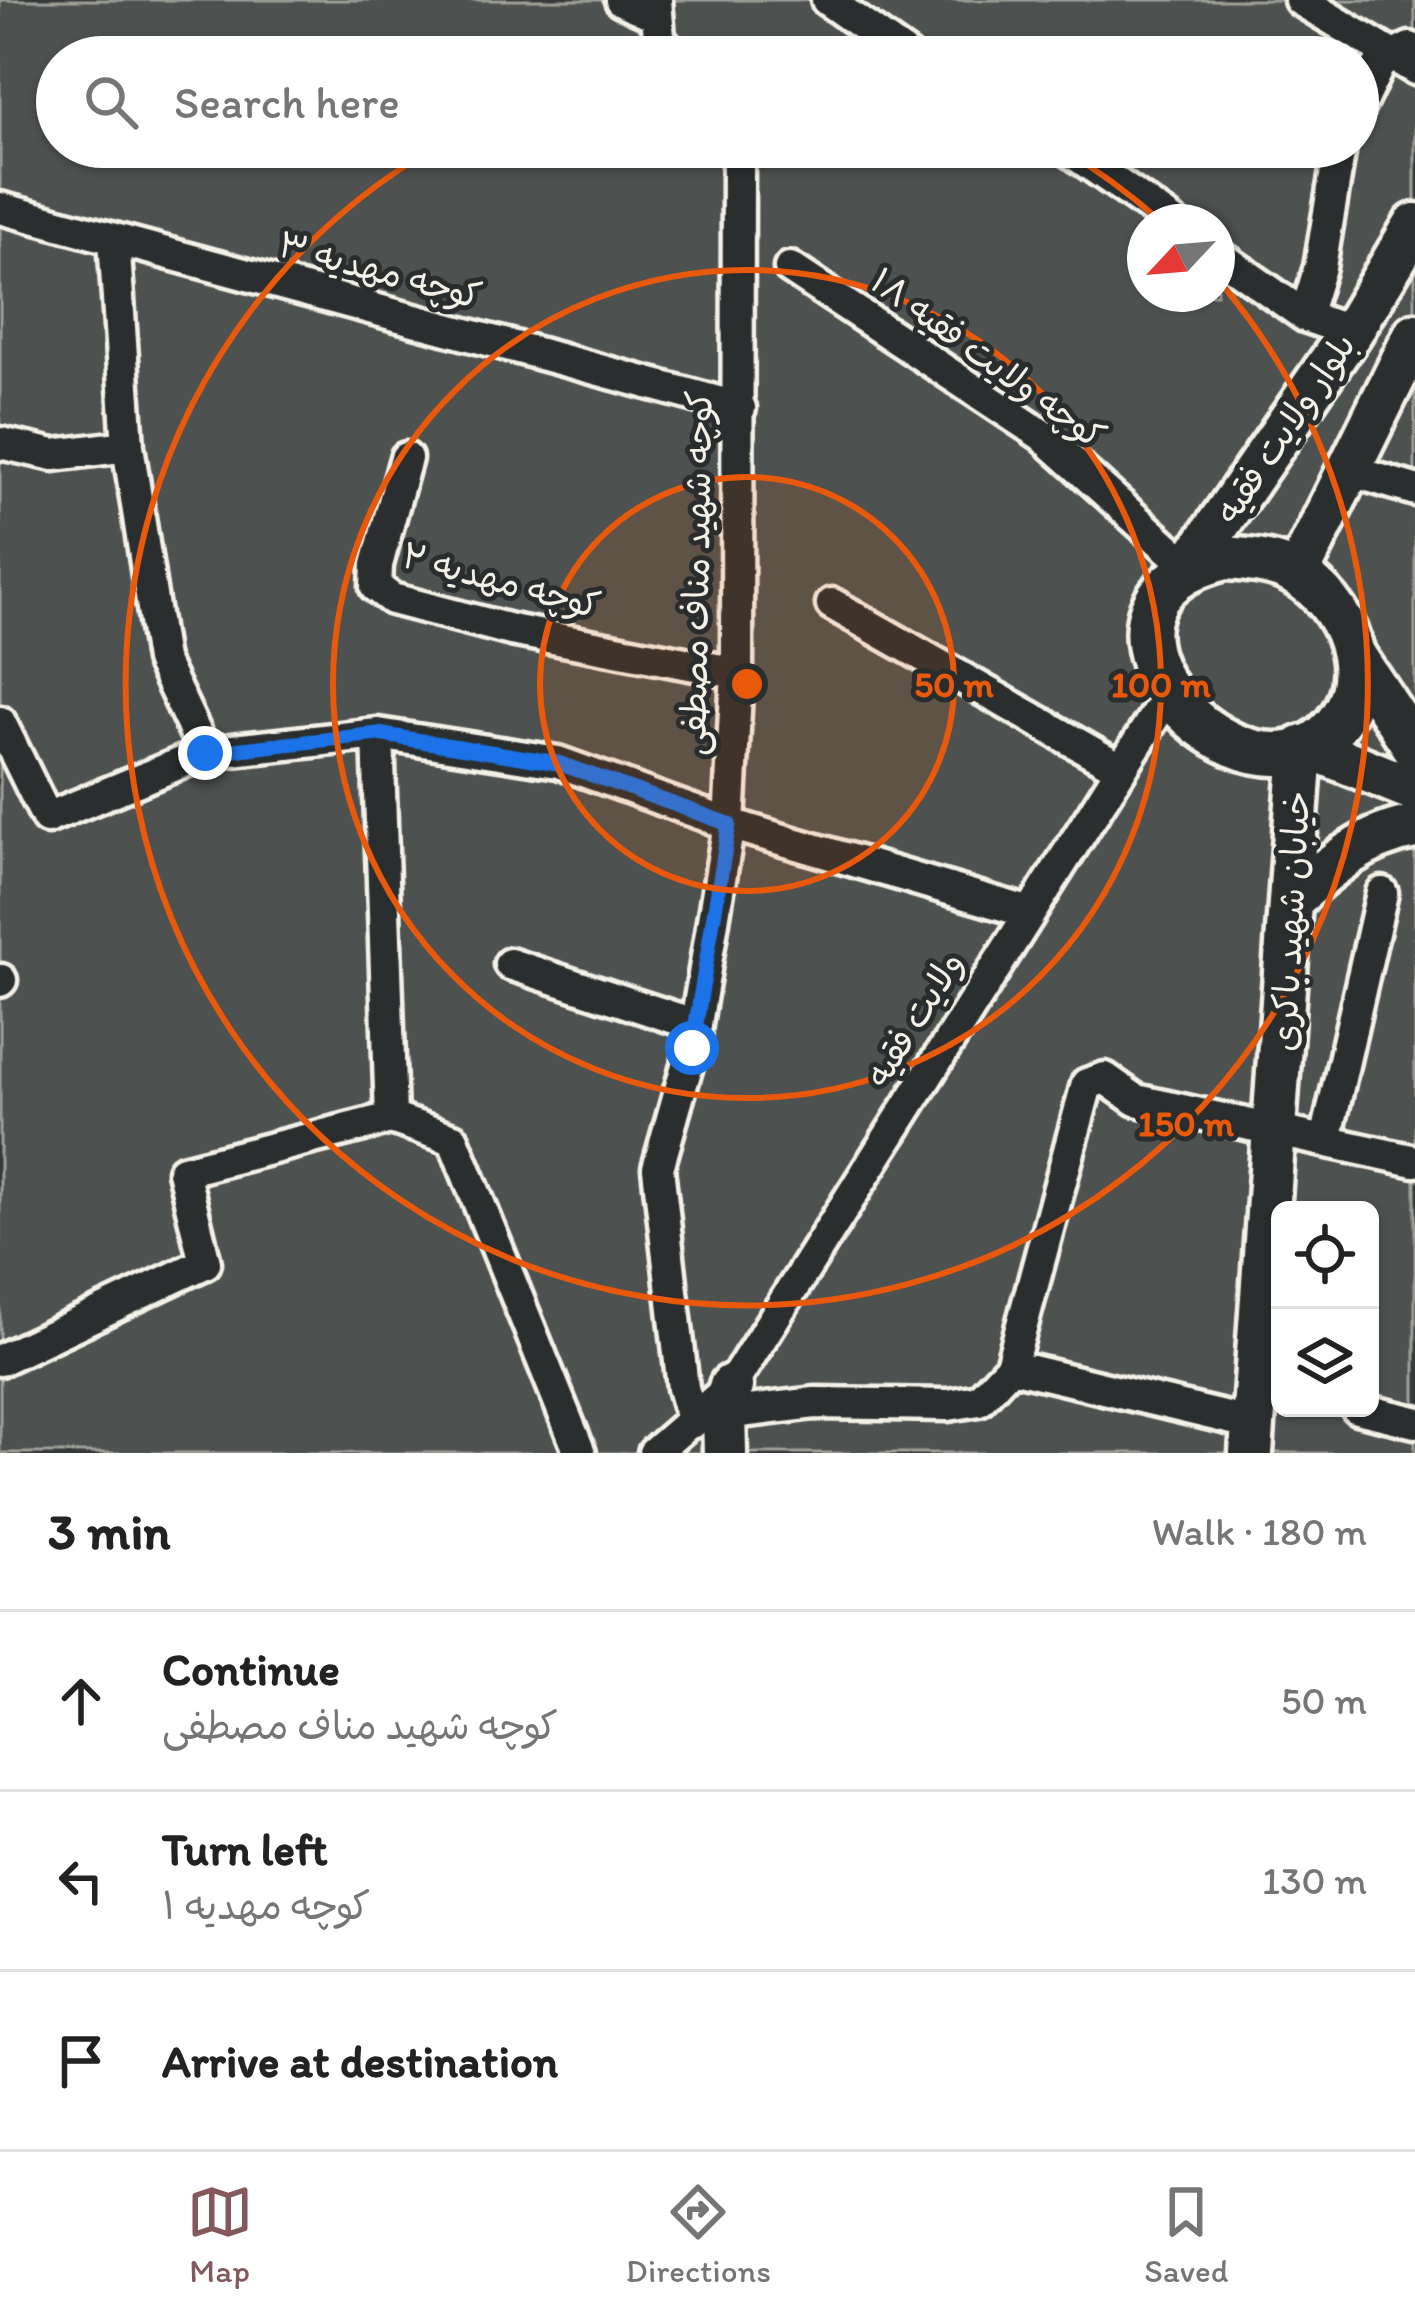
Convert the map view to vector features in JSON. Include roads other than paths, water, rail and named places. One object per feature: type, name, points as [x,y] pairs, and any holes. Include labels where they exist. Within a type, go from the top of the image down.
[{"type":"main road","name":"بلوار ولایت فقیه","points":[[1189,567],[1351,332],[1415,225]]},
{"type":"main road","name":"بلوار ولایت فقیه","points":[[1297,575],[1415,335]]},
{"type":"main road","points":[[1293,418],[1318,448],[1352,463]]},
{"type":"main road","points":[[1415,748],[1355,657],[1330,604],[1297,575],[1262,561],[1225,558],[1189,567],[1165,586],[1150,614],[1148,645],[1168,695],[1200,728],[1240,748],[1304,747],[1415,790]]},
{"type":"main road","points":[[1304,747],[1329,732],[1346,710],[1355,685],[1355,657]]},
{"type":"main road","name":"خیابان شهید باکری","points":[[1260,1418],[1304,747]]},
{"type":"main road","points":[[1291,900],[1340,858],[1396,830],[1415,827]]},
{"type":"street","points":[[621,0],[657,8]]},
{"type":"street","points":[[827,0],[878,36]]},
{"type":"street","points":[[1300,0],[1368,36]]},
{"type":"street","points":[[1379,42],[1408,57]]},
{"type":"street","points":[[1379,65],[1408,57]]},
{"type":"street","name":"کوچه شهید مناف مصطفی","points":[[718,1419],[683,1388],[658,1168],[696,1025],[729,824],[740,408],[738,168]]},
{"type":"street","points":[[1095,168],[1146,204]]},
{"type":"street","points":[[1306,316],[1320,267],[1336,168]]},
{"type":"street","name":"کوچه مهدیه ۳","points":[[0,208],[740,408]]},
{"type":"street","points":[[114,239],[128,446],[161,660],[205,753]]},
{"type":"street","points":[[1235,267],[1306,316],[1351,332]]},
{"type":"street","name":"کوچه ولایت فقیه ۱۸","points":[[790,268],[1042,435],[1189,567]]},
{"type":"street","points":[[0,443],[55,455],[128,446]]},
{"type":"street","name":"کوچه مهدیه ۲","points":[[406,458],[376,565],[376,587],[392,599],[511,630],[736,673]]},
{"type":"street","points":[[1352,463],[1415,490]]},
{"type":"street","points":[[832,604],[1120,768]]},
{"type":"street","name":"ولایت فقیه","points":[[718,1419],[1027,912],[1168,695]]},
{"type":"street","points":[[0,722],[47,818],[205,753],[378,734],[558,763],[729,824],[1027,912]]},
{"type":"street","points":[[378,734],[391,1118]]},
{"type":"street","points":[[1326,1140],[1382,893]]},
{"type":"street","points":[[510,964],[696,1025]]},
{"type":"street","points":[[655,1453],[718,1419],[815,1402],[947,1405],[979,1400],[1010,1366],[1077,1106],[1087,1084],[1105,1078],[1136,1100],[1415,1161]]},
{"type":"street","points":[[0,1360],[205,1263],[182,1171],[391,1118],[453,1139],[580,1453]]},
{"type":"street","points":[[1010,1366],[1260,1418]]},
{"type":"street","points":[[1379,1413],[1415,1422]]}]
